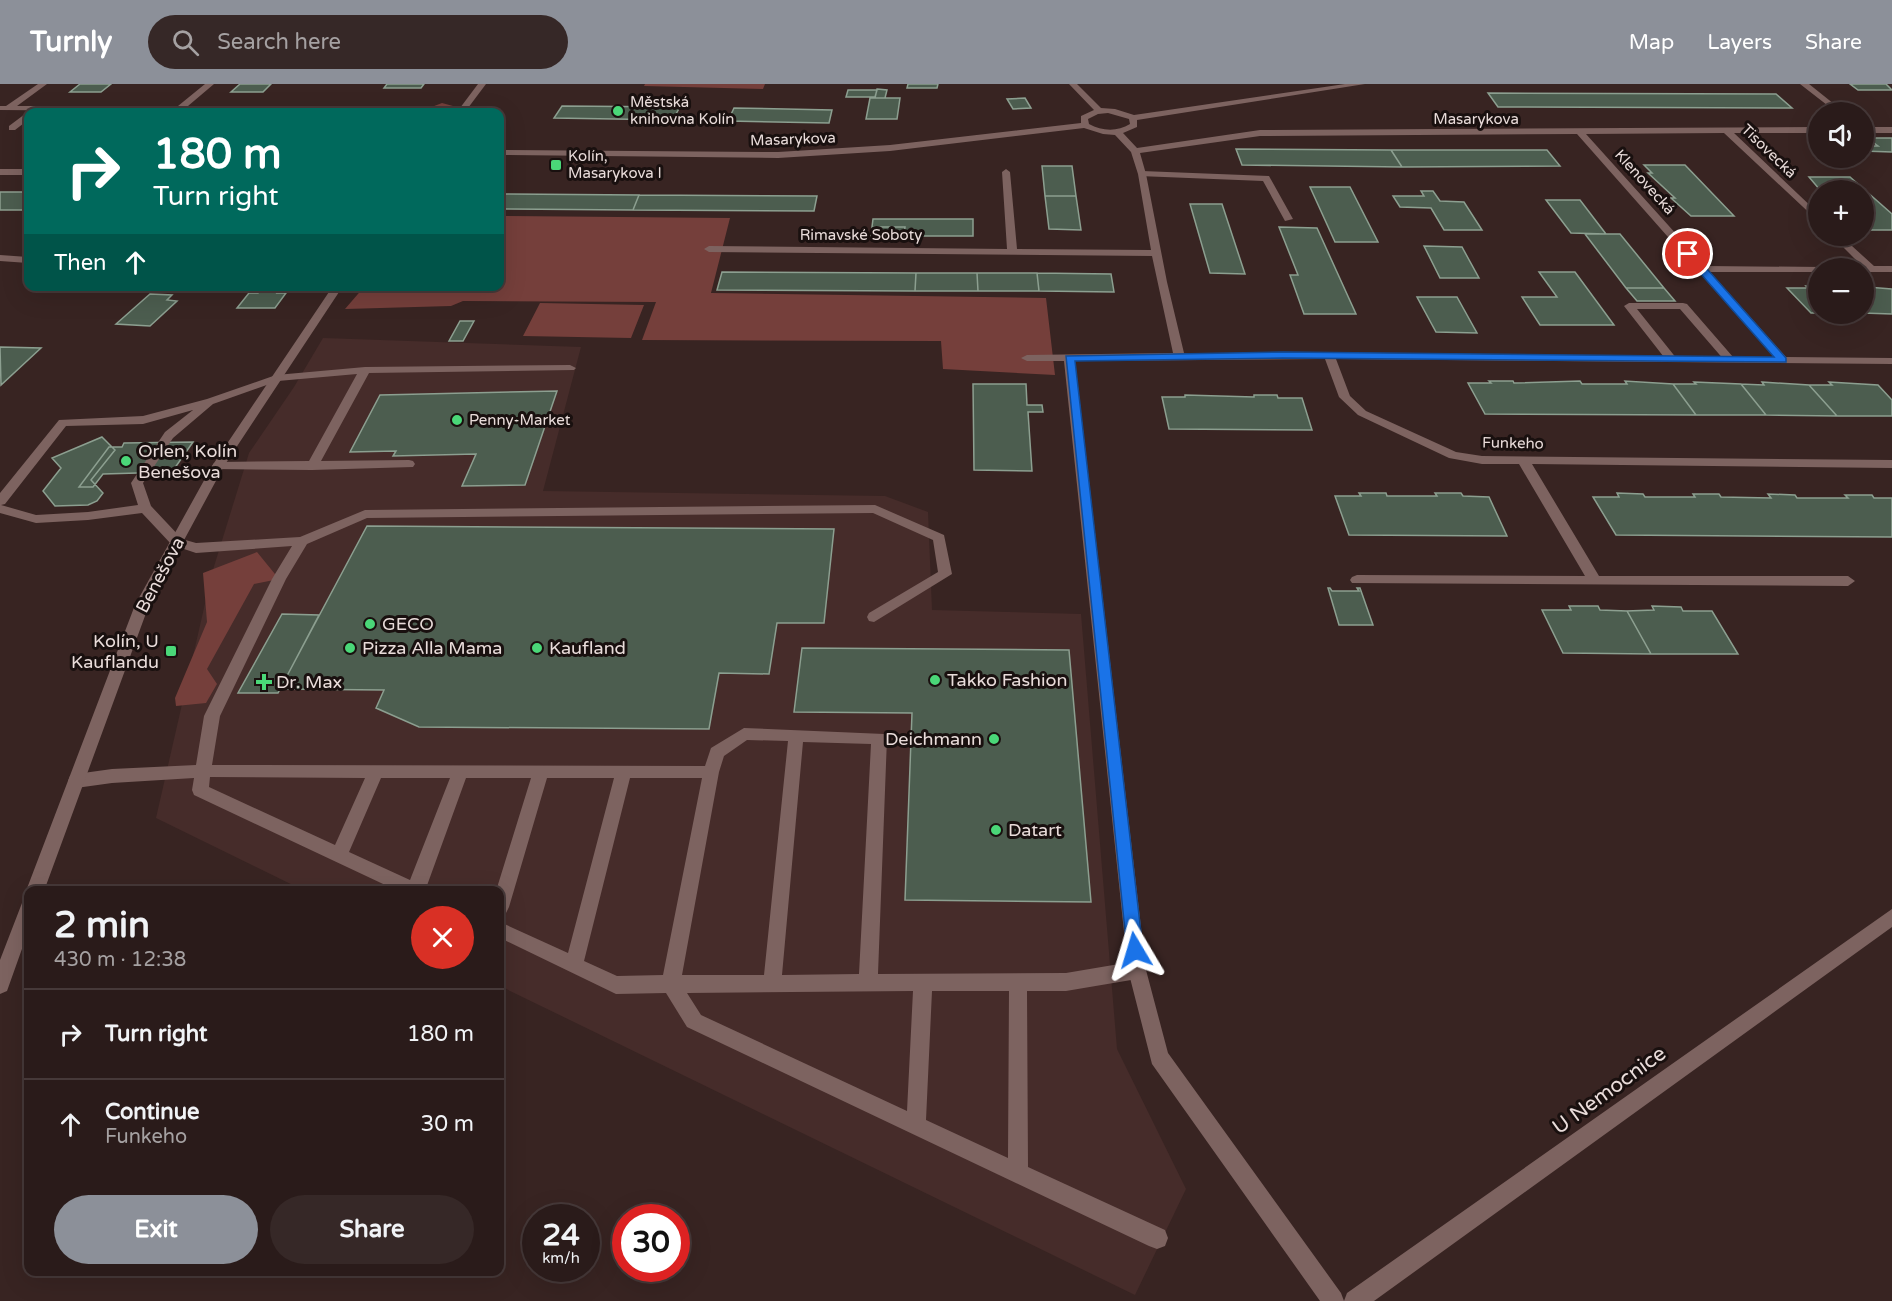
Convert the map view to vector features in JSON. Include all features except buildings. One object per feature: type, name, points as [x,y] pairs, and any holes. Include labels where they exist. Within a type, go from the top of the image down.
[{"type":"street","points":[[4,108],[43,84]]},
{"type":"street","points":[[181,108],[210,84]]},
{"type":"street","points":[[464,108],[482,84]]},
{"type":"street","points":[[1073,84],[1099,111]]},
{"type":"street","points":[[1085,125],[1084,118],[1099,111],[1122,113],[1133,118],[1361,84]]},
{"type":"street","points":[[1804,84],[1827,102]]},
{"type":"street","points":[[4,108],[24,109]]},
{"type":"street","points":[[1117,132],[1131,129],[1134,125],[1133,118]]},
{"type":"street","points":[[12,128],[24,119]]},
{"type":"street","name":"Masarykova","points":[[504,153],[778,155],[890,148],[1085,125],[1095,130],[1117,132]]},
{"type":"street","name":"Tisovecká","points":[[1726,130],[1808,208]]},
{"type":"street","name":"Masarykova","points":[[1135,151],[1260,133],[1808,130]]},
{"type":"street","points":[[1874,130],[1892,130]]},
{"type":"street","points":[[1117,132],[1135,151],[1142,174],[1179,355]]},
{"type":"street","name":"Klenovecká","points":[[1580,132],[1783,360]]},
{"type":"street","points":[[0,172],[24,172]]},
{"type":"street","points":[[1006,172],[1012,251]]},
{"type":"street","points":[[1142,174],[1266,178],[1288,219]]},
{"type":"street","points":[[1845,246],[1857,258]]},
{"type":"street","name":"Rimavské Soboty","points":[[709,249],[1157,253]]},
{"type":"street","points":[[0,258],[24,260]]},
{"type":"street","points":[[1702,269],[1808,269]]},
{"type":"street","points":[[1874,269],[1892,269]]},
{"type":"street","name":"Benešova","points":[[37,886],[142,605],[218,466],[335,291]]},
{"type":"street","points":[[1671,359],[1629,306],[1683,306],[1729,359]]},
{"type":"street","points":[[1027,358],[1179,355],[1892,361]]},
{"type":"street","name":"Funkeho","points":[[1329,356],[1345,398],[1362,412],[1453,455],[1482,460],[1892,464]]},
{"type":"street","points":[[1069,358],[1137,970],[1159,1056],[1333,1301]]},
{"type":"street","points":[[0,501],[63,423],[143,420],[211,401],[276,378],[365,370],[570,368]]},
{"type":"street","points":[[312,466],[365,370]]},
{"type":"street","points":[[211,401],[170,435],[137,483],[145,508],[177,542],[196,548],[302,541],[366,514],[874,509],[939,538],[945,574],[874,617]]},
{"type":"street","points":[[1523,460],[1595,581]]},
{"type":"street","points":[[218,466],[409,464]]},
{"type":"street","points":[[0,509],[36,519],[88,516],[145,508]]},
{"type":"street","points":[[302,541],[279,579],[212,716],[202,771],[201,790],[405,886]]},
{"type":"street","points":[[1357,580],[1848,581]]},
{"type":"street","points":[[868,983],[879,738],[744,734],[717,752],[711,772],[671,984],[694,1021],[1157,1238]]},
{"type":"street","points":[[772,983],[796,736]]},
{"type":"street","points":[[76,781],[112,776],[202,771],[711,772]]},
{"type":"street","points":[[339,855],[376,771]]},
{"type":"street","points":[[418,886],[461,771]]},
{"type":"street","points":[[504,894],[541,771]]},
{"type":"street","points":[[574,965],[624,771]]},
{"type":"street","name":"U Nemocnice","points":[[1354,1301],[1892,917]]},
{"type":"street","points":[[0,985],[24,920]]},
{"type":"street","points":[[504,932],[616,985],[1066,982],[1137,970]]},
{"type":"street","points":[[1018,982],[1018,1173]]},
{"type":"street","points":[[916,1125],[923,983]]},
{"type":"shaded area","points":[[645,84],[765,84],[763,89],[644,86]]},
{"type":"shaded area","points":[[442,103],[453,106],[452,108],[429,108]]},
{"type":"shaded area","points":[[349,107],[429,108],[346,108]]},
{"type":"shaded area","points":[[504,216],[730,218],[711,293],[1046,298],[1055,375],[943,369],[941,341],[642,340],[656,302],[463,301],[451,306],[345,309],[361,291],[504,291]]},
{"type":"shaded area","points":[[540,303],[644,305],[631,338],[523,336]]},
{"type":"shaded area","points":[[323,338],[581,347],[543,491],[885,496],[928,512],[932,610],[1081,614],[1117,1049],[1186,1189],[1135,1295],[504,988],[504,886],[295,886],[156,818],[212,573],[249,453],[294,387]]},
{"type":"shaded area","points":[[257,552],[279,579],[254,584],[207,669],[217,684],[206,703],[176,706],[175,698],[207,622],[203,573]]},
{"type":"place","name":"Městská knihovna Kolín","points":[[618,111]]},
{"type":"place","name":"Kolín, Masarykova I","points":[[556,165]]},
{"type":"place","name":"Penny-Market","points":[[457,420]]},
{"type":"place","name":"Orlen, Kolín Benešova","points":[[126,461]]},
{"type":"place","name":"GECO","points":[[370,624]]},
{"type":"place","name":"Pizza Alla Mama","points":[[350,648]]},
{"type":"place","name":"Kaufland","points":[[537,648]]},
{"type":"place","name":"Kolín, U Kauflandu","points":[[171,651]]},
{"type":"place","name":"Takko Fashion","points":[[935,680]]},
{"type":"place","name":"Dr. Max","points":[[264,682]]},
{"type":"place","name":"Deichmann","points":[[994,739]]},
{"type":"place","name":"Datart","points":[[996,830]]},
{"type":"route","points":[[1135,950],[1069,358],[1283,355],[1783,360],[1688,254]]}]
